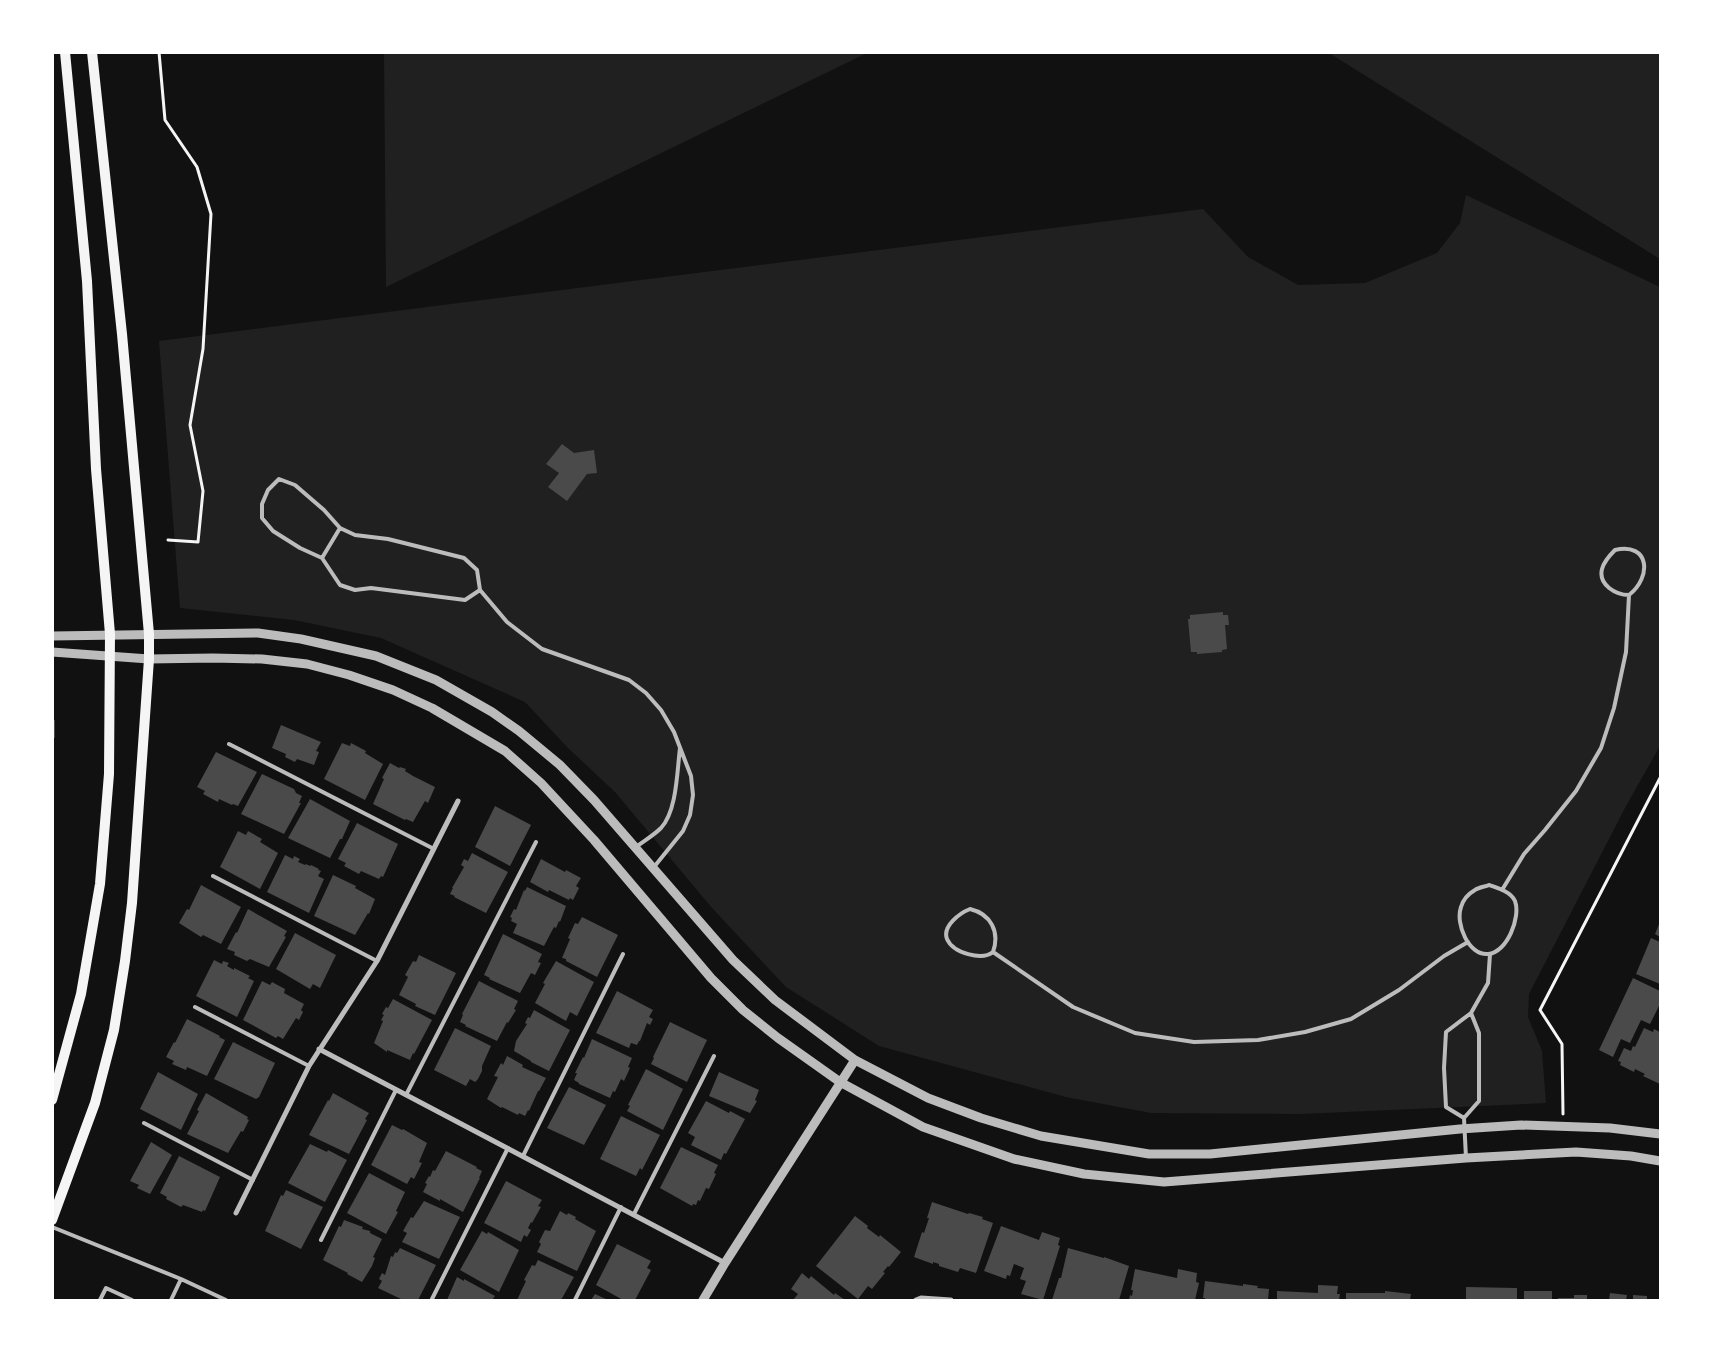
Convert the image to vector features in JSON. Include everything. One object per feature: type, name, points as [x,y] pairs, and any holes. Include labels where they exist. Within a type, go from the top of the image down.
[{"type":"main road","points":[[52,1100],[81,994],[100,884],[109,774],[111,655],[96,468],[87,281],[65,52]]},
{"type":"main road","points":[[52,1220],[95,1102],[114,1030],[126,961],[132,903],[149,659],[149,634],[122,334],[92,52]]},
{"type":"street","points":[[52,636],[258,633],[301,639],[376,656],[436,680],[492,712],[519,731],[560,765],[594,800],[756,984],[855,1060],[928,1098],[981,1118],[1041,1136],[1149,1154],[1210,1154],[1521,1125],[1610,1128],[1660,1134]]},
{"type":"street","points":[[52,652],[149,659],[262,659],[307,664],[349,675],[393,690],[432,708],[505,750],[554,796],[594,840],[711,978],[743,1010],[778,1038],[840,1082],[924,1127],[1014,1159],[1084,1174],[1164,1182],[1466,1158],[1576,1152],[1631,1156],[1660,1161]]},
{"type":"street","points":[[236,1213],[319,1049],[377,961],[458,801]]},
{"type":"street","points":[[319,1049],[725,1263]]},
{"type":"street","points":[[703,1300],[855,1060]]},
{"type":"street","points":[[916,1300],[921,1298],[951,1300]]},
{"type":"lane","points":[[480,590],[465,600],[371,588],[355,590],[340,585],[322,558],[300,548],[272,531],[262,518],[262,504],[268,490],[279,480],[295,485],[324,510],[340,528],[355,535],[388,539],[464,558],[477,570],[480,590],[507,622],[542,649],[629,680],[640,689],[661,710],[674,732],[691,776],[693,795],[690,815],[683,831],[652,868]]},
{"type":"lane","points":[[322,558],[340,528]]},
{"type":"lane","points":[[1502,890],[1524,854],[1576,790],[1601,748],[1614,708],[1626,652],[1629,595],[1644,578],[1645,570],[1642,558],[1632,548],[1615,550],[1606,559],[1601,571],[1603,579],[1609,589],[1617,594],[1629,595]]},
{"type":"lane","points":[[229,744],[434,849]]},
{"type":"lane","points":[[636,847],[662,828],[670,812],[674,796],[680,746]]},
{"type":"lane","points":[[406,1095],[536,842]]},
{"type":"lane","points":[[213,876],[377,961]]},
{"type":"lane","points":[[1489,885],[1502,890],[1514,901],[1515,923],[1510,935],[1503,944],[1490,954],[1482,954],[1476,951],[1462,932],[1460,909],[1466,897],[1476,889],[1489,885]]},
{"type":"lane","points":[[970,909],[982,913],[988,918],[993,924],[996,937],[993,952],[990,955],[975,956],[967,954],[952,945],[947,935],[954,919],[970,909]]},
{"type":"lane","points":[[993,952],[1073,1006],[1135,1033],[1194,1042],[1258,1040],[1305,1032],[1351,1019],[1399,990],[1444,956],[1468,942]]},
{"type":"lane","points":[[523,1156],[624,954]]},
{"type":"lane","points":[[1464,1118],[1446,1107],[1446,1032],[1471,1012],[1488,983],[1490,954]]},
{"type":"lane","points":[[195,1007],[310,1066]]},
{"type":"lane","points":[[1466,1158],[1464,1118],[1479,1101],[1479,1033],[1471,1012]]},
{"type":"lane","points":[[634,1214],[714,1056]]},
{"type":"lane","points":[[320,1240],[396,1090]]},
{"type":"lane","points":[[144,1123],[253,1180]]},
{"type":"lane","points":[[432,1299],[508,1148]]},
{"type":"lane","points":[[575,1300],[621,1207]]},
{"type":"lane","points":[[52,1227],[182,1279],[226,1300]]},
{"type":"lane","points":[[171,1300],[182,1279]]},
{"type":"lane","points":[[100,1300],[106,1288],[132,1300]]},
{"type":"path","points":[[159,52],[165,120],[197,167],[211,214],[203,349],[190,425],[203,490],[198,542],[168,540]]},
{"type":"path","points":[[1563,1125],[1562,1044],[1540,1010],[1660,778]]},
{"type":"shaded area","points":[[384,52],[867,53],[386,287]]},
{"type":"shaded area","points":[[1329,53],[1660,53],[1660,259]]},
{"type":"shaded area","points":[[1466,195],[1660,287],[1660,746],[1626,806],[1529,994],[1528,1017],[1542,1051],[1546,1103],[1301,1114],[1151,1113],[1066,1097],[879,1046],[786,987],[712,908],[615,792],[568,748],[525,702],[381,638],[294,620],[180,608],[159,341],[1203,209],[1248,257],[1298,285],[1365,283],[1437,253],[1460,223]]},
{"type":"building","points":[[562,444],[574,453],[594,450],[597,473],[587,474],[567,501],[548,487],[559,473],[546,464]]},
{"type":"building","points":[[1223,612],[1223,615],[1228,615],[1229,625],[1225,625],[1227,649],[1222,650],[1222,652],[1197,654],[1197,652],[1191,652],[1188,619],[1190,619],[1190,615]]},
{"type":"building","points":[[52,720],[55,720],[55,738],[52,738]]},
{"type":"building","points":[[281,725],[321,742],[316,751],[319,752],[314,765],[297,759],[295,762],[285,757],[286,754],[272,748]]},
{"type":"building","points":[[342,743],[350,746],[351,743],[366,751],[365,753],[383,764],[365,800],[324,779]]},
{"type":"building","points":[[216,752],[257,772],[238,806],[219,799],[218,802],[203,794],[205,791],[197,787]]},
{"type":"building","points":[[390,763],[399,768],[406,769],[405,771],[413,776],[435,787],[428,803],[425,801],[413,822],[373,804],[384,779],[382,778]]},
{"type":"building","points":[[262,774],[294,789],[296,793],[302,796],[299,803],[301,803],[284,834],[241,814]]},
{"type":"building","points":[[310,799],[350,821],[342,839],[340,839],[330,858],[288,838]]},
{"type":"building","points":[[495,806],[531,825],[510,866],[475,847]]},
{"type":"building","points":[[52,808],[54,808],[54,832],[52,832]]},
{"type":"building","points":[[357,823],[398,844],[383,877],[381,876],[379,879],[361,871],[359,874],[344,866],[346,863],[338,859]]},
{"type":"building","points":[[238,831],[246,835],[248,831],[262,839],[260,842],[278,853],[260,889],[220,867]]},
{"type":"building","points":[[472,853],[508,872],[486,913],[450,894],[464,867],[461,865],[464,859],[468,861]]},
{"type":"building","points":[[285,855],[293,859],[294,856],[300,859],[298,862],[311,865],[321,871],[318,876],[324,879],[309,913],[267,892]]},
{"type":"building","points":[[541,859],[581,878],[576,886],[579,888],[573,900],[570,898],[569,900],[549,890],[548,892],[530,882]]},
{"type":"building","points":[[333,875],[356,886],[355,888],[375,899],[369,914],[355,935],[314,916]]},
{"type":"building","points":[[201,885],[241,907],[221,944],[203,935],[201,937],[179,923],[187,909],[189,910]]},
{"type":"building","points":[[527,887],[566,906],[560,922],[556,928],[554,927],[544,946],[513,933],[517,924],[511,921],[512,918],[510,917],[514,909],[516,910]]},
{"type":"building","points":[[248,909],[287,931],[284,936],[286,937],[269,967],[250,959],[247,961],[234,955],[235,952],[227,949]]},
{"type":"building","points":[[582,917],[618,935],[597,977],[562,958],[575,923],[578,924]]},
{"type":"building","points":[[1660,922],[1660,937],[1655,934]]},
{"type":"building","points":[[295,933],[336,955],[320,988],[313,984],[310,989],[276,969]]},
{"type":"building","points":[[503,934],[542,954],[538,962],[541,963],[535,975],[531,973],[520,993],[484,975]]},
{"type":"building","points":[[1651,938],[1660,942],[1660,984],[1636,974]]},
{"type":"building","points":[[419,955],[456,973],[435,1015],[415,1006],[416,1004],[399,995],[408,977],[405,975],[413,961],[416,962]]},
{"type":"building","points":[[214,960],[222,964],[223,961],[229,963],[227,966],[250,976],[248,978],[254,981],[237,1017],[196,996]]},
{"type":"building","points":[[556,961],[594,982],[577,1016],[570,1012],[566,1021],[535,1003],[545,984],[543,983]]},
{"type":"building","points":[[1633,978],[1660,991],[1660,1004],[1650,1024],[1641,1020],[1630,1043],[1621,1039],[1613,1057],[1599,1050]]},
{"type":"building","points":[[262,981],[270,985],[272,982],[285,989],[284,993],[304,1004],[299,1020],[296,1018],[283,1039],[278,1036],[276,1038],[243,1020]]},
{"type":"building","points":[[479,981],[518,1001],[514,1009],[516,1010],[497,1041],[460,1022],[462,1014]]},
{"type":"building","points":[[617,991],[653,1010],[649,1017],[653,1019],[650,1025],[647,1023],[640,1041],[637,1045],[631,1043],[629,1048],[596,1033]]},
{"type":"building","points":[[393,999],[432,1020],[410,1060],[387,1050],[387,1052],[374,1043],[383,1021],[381,1020],[384,1015],[382,1014]]},
{"type":"building","points":[[534,1010],[570,1030],[549,1071],[514,1051],[516,1041],[527,1024],[525,1023],[528,1017],[530,1018]]},
{"type":"building","points":[[187,1019],[225,1040],[207,1076],[187,1067],[186,1070],[172,1064],[174,1061],[166,1057]]},
{"type":"building","points":[[670,1022],[707,1040],[687,1082],[651,1064]]},
{"type":"building","points":[[455,1028],[491,1046],[478,1079],[475,1082],[470,1079],[466,1086],[434,1070]]},
{"type":"building","points":[[1644,1028],[1653,1032],[1654,1029],[1660,1032],[1660,1084],[1643,1076],[1645,1074],[1635,1069],[1634,1072],[1620,1065],[1621,1062],[1618,1061],[1624,1048],[1631,1051],[1633,1046],[1635,1047]]},
{"type":"building","points":[[592,1039],[632,1058],[624,1081],[621,1079],[610,1098],[574,1080],[577,1073],[575,1073]]},
{"type":"building","points":[[233,1042],[275,1063],[259,1097],[256,1099],[214,1079]]},
{"type":"building","points":[[507,1056],[523,1065],[522,1067],[546,1078],[525,1116],[501,1108],[487,1099],[498,1077],[494,1076],[501,1063],[503,1065]]},
{"type":"building","points":[[646,1069],[683,1089],[663,1130],[627,1111],[630,1106],[628,1105]]},
{"type":"building","points":[[158,1072],[198,1094],[181,1130],[140,1109]]},
{"type":"building","points":[[719,1072],[759,1090],[755,1100],[757,1101],[750,1113],[709,1096]]},
{"type":"building","points":[[569,1087],[606,1105],[584,1145],[547,1128]]},
{"type":"building","points":[[206,1093],[248,1117],[247,1119],[249,1120],[243,1132],[241,1131],[228,1153],[187,1134]]},
{"type":"building","points":[[333,1093],[369,1113],[349,1154],[309,1135]]},
{"type":"building","points":[[706,1101],[745,1119],[721,1160],[691,1145],[695,1137],[688,1133]]},
{"type":"building","points":[[621,1116],[660,1135],[642,1170],[640,1168],[636,1176],[600,1159]]},
{"type":"building","points":[[392,1125],[427,1143],[419,1162],[422,1163],[414,1179],[411,1177],[407,1184],[371,1165]]},
{"type":"building","points":[[151,1142],[172,1155],[150,1194],[137,1188],[139,1185],[130,1181]]},
{"type":"building","points":[[310,1144],[327,1152],[328,1150],[347,1160],[325,1202],[288,1183]]},
{"type":"building","points":[[681,1147],[718,1165],[709,1189],[706,1188],[700,1201],[698,1200],[696,1205],[693,1204],[692,1206],[660,1188]]},
{"type":"building","points":[[446,1151],[482,1171],[463,1212],[423,1192],[427,1184],[425,1183],[433,1170],[435,1171]]},
{"type":"building","points":[[179,1156],[220,1177],[205,1211],[203,1210],[202,1212],[183,1205],[181,1207],[166,1199],[167,1197],[160,1193]]},
{"type":"building","points":[[369,1173],[405,1192],[396,1211],[398,1212],[386,1234],[347,1213]]},
{"type":"building","points":[[506,1181],[542,1200],[538,1206],[541,1207],[528,1228],[531,1230],[527,1237],[524,1235],[521,1242],[484,1223]]},
{"type":"building","points":[[286,1190],[323,1207],[301,1249],[265,1231],[281,1195],[283,1196]]},
{"type":"building","points":[[424,1201],[460,1217],[439,1259],[402,1242],[407,1233],[403,1231]]},
{"type":"building","points":[[932,1202],[983,1217],[982,1219],[993,1223],[976,1273],[960,1268],[958,1272],[914,1257],[922,1232],[924,1233],[929,1218],[927,1218]]},
{"type":"building","points":[[560,1211],[576,1217],[575,1219],[596,1231],[577,1271],[537,1252],[541,1244],[539,1242],[545,1230],[550,1231]]},
{"type":"building","points":[[855,1216],[868,1226],[867,1228],[879,1237],[880,1235],[901,1252],[883,1272],[885,1273],[872,1289],[868,1286],[858,1299],[816,1266]]},
{"type":"building","points":[[344,1220],[363,1227],[362,1229],[370,1231],[370,1233],[382,1239],[373,1257],[375,1258],[372,1266],[362,1282],[323,1260],[339,1226],[341,1227]]},
{"type":"building","points":[[1001,1226],[1039,1240],[1042,1232],[1060,1238],[1058,1245],[1060,1246],[1043,1300],[1021,1294],[1026,1281],[1020,1279],[1024,1268],[1014,1264],[1010,1276],[1007,1275],[1006,1279],[984,1271]]},
{"type":"building","points":[[482,1231],[487,1234],[488,1232],[519,1250],[499,1292],[460,1270]]},
{"type":"building","points":[[617,1244],[651,1261],[647,1268],[651,1270],[635,1300],[623,1300],[596,1285]]},
{"type":"building","points":[[400,1248],[436,1265],[418,1300],[403,1300],[378,1288],[382,1281],[379,1279],[382,1273],[385,1275],[391,1256],[393,1257]]},
{"type":"building","points":[[1068,1248],[1104,1257],[1129,1266],[1119,1300],[1052,1300],[1059,1278],[1061,1278]]},
{"type":"building","points":[[538,1260],[574,1277],[561,1300],[517,1300],[526,1281],[524,1280],[532,1265],[535,1266]]},
{"type":"building","points":[[1135,1269],[1177,1278],[1178,1269],[1197,1273],[1196,1282],[1199,1283],[1195,1300],[1129,1300],[1130,1295],[1132,1296],[1133,1290],[1131,1290]]},
{"type":"building","points":[[802,1273],[809,1279],[811,1276],[834,1295],[835,1293],[845,1300],[793,1300],[798,1294],[791,1289]]},
{"type":"building","points":[[457,1277],[495,1296],[492,1300],[447,1300]]},
{"type":"building","points":[[1205,1281],[1243,1286],[1243,1284],[1269,1289],[1268,1300],[1205,1300],[1203,1298]]},
{"type":"building","points":[[1318,1285],[1338,1286],[1337,1294],[1340,1294],[1339,1300],[1277,1300],[1277,1291],[1318,1293]]},
{"type":"building","points":[[1466,1287],[1517,1288],[1517,1300],[1466,1300]]},
{"type":"building","points":[[1385,1291],[1411,1294],[1410,1300],[1346,1300],[1346,1293],[1385,1293]]},
{"type":"building","points":[[1524,1291],[1552,1291],[1552,1300],[1524,1300]]},
{"type":"building","points":[[1610,1293],[1627,1295],[1626,1300],[1609,1300]]},
{"type":"building","points":[[595,1294],[608,1300],[591,1300]]},
{"type":"building","points":[[1574,1295],[1587,1295],[1587,1300],[1558,1300],[1558,1298],[1574,1298]]},
{"type":"building","points":[[1633,1295],[1647,1296],[1647,1300],[1633,1300]]}]
